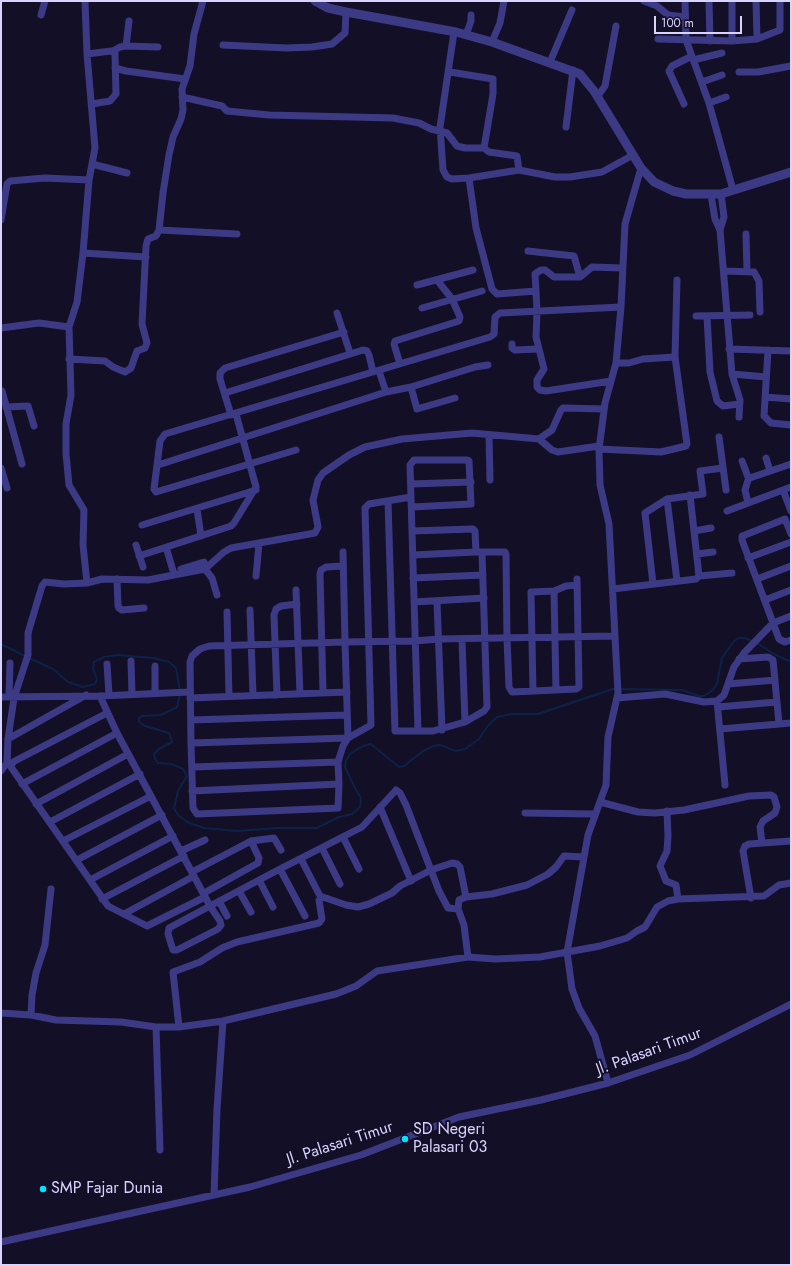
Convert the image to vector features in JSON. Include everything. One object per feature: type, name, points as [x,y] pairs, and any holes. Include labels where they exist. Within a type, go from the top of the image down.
[{"type":"street","points":[[41,15],[45,1]]},
{"type":"street","points":[[85,1],[87,54],[95,148],[89,180],[84,253],[77,302],[69,326],[71,396],[66,424],[66,454],[69,485],[84,510],[83,545],[86,583]]},
{"type":"street","points":[[69,359],[105,361],[125,372],[130,369],[137,351],[144,348],[147,343],[142,324],[148,239],[156,236],[159,230],[162,193],[173,137],[183,110],[182,97],[184,79],[190,66],[194,34],[203,1]]},
{"type":"street","points":[[315,1],[328,8],[466,35],[492,42],[573,70],[580,74],[598,97],[641,168],[654,182],[673,191],[716,194],[791,172]]},
{"type":"street","points":[[492,42],[500,23],[504,1]]},
{"type":"street","points":[[644,1],[657,3],[668,15],[685,17]]},
{"type":"street","points":[[685,1],[686,40],[709,103],[733,190]]},
{"type":"street","points":[[709,1],[710,41]]},
{"type":"street","points":[[732,1],[732,41]]},
{"type":"street","points":[[756,1],[757,39]]},
{"type":"street","points":[[658,39],[732,41],[757,39],[780,30],[780,1]]},
{"type":"street","points":[[550,62],[572,10]]},
{"type":"street","points":[[222,45],[286,48],[312,47],[332,44],[345,33],[346,12]]},
{"type":"street","points":[[466,35],[471,21],[471,15]]},
{"type":"street","points":[[126,46],[129,21]]},
{"type":"street","points":[[598,97],[604,86],[616,26]]},
{"type":"street","points":[[454,32],[450,72],[442,106],[440,133],[444,174],[452,179],[470,178],[518,170],[555,177],[570,177],[602,172],[633,155]]},
{"type":"street","points":[[87,54],[113,51],[120,47],[126,46],[158,47]]},
{"type":"street","points":[[92,104],[110,101],[116,94],[116,68],[113,51]]},
{"type":"street","points":[[684,104],[669,71],[672,66],[693,58],[722,53]]},
{"type":"street","points":[[740,72],[758,72],[791,66]]},
{"type":"street","points":[[116,68],[126,71],[184,79]]},
{"type":"street","points":[[566,127],[573,70]]},
{"type":"street","points":[[450,72],[493,79],[494,81],[484,148]]},
{"type":"street","points":[[702,82],[722,75]]},
{"type":"street","points":[[182,97],[222,106],[227,111],[276,115],[394,118],[419,123],[440,133],[447,133],[457,146],[471,149],[484,148],[489,152],[517,156],[518,170]]},
{"type":"street","points":[[709,103],[726,97]]},
{"type":"street","points":[[92,164],[127,173]]},
{"type":"street","points":[[608,1083],[595,1036],[579,1008],[572,989],[567,952],[584,857],[594,814],[606,785],[608,737],[618,696],[609,524],[600,485],[599,448],[604,409],[616,363],[621,307],[625,224],[641,168]]},
{"type":"street","points":[[1,220],[7,184],[10,182],[45,178],[89,180]]},
{"type":"street","points":[[470,178],[476,228],[492,289],[497,294],[536,291]]},
{"type":"street","points":[[716,194],[724,217],[720,230],[728,315],[729,349],[732,374],[739,394],[739,417]]},
{"type":"street","points":[[159,230],[237,234]]},
{"type":"street","points":[[746,234],[747,271]]},
{"type":"street","points":[[528,251],[574,256],[580,277]]},
{"type":"street","points":[[84,253],[146,258]]},
{"type":"street","points":[[611,381],[562,389],[540,390],[536,383],[544,369],[536,337],[537,312],[535,274],[541,270],[545,270],[554,277],[580,277],[592,267],[622,268]]},
{"type":"street","points":[[417,286],[473,270]]},
{"type":"street","points":[[724,270],[754,272],[758,275],[760,312]]},
{"type":"street","points":[[400,364],[394,344],[395,341],[459,321],[460,317],[452,300],[437,280]]},
{"type":"street","points":[[12,698],[28,656],[28,633],[43,583],[86,583],[102,579],[139,581],[204,565],[231,548],[315,533],[318,527],[313,500],[318,480],[323,473],[360,450],[402,439],[472,433],[539,439],[552,450],[558,452],[599,448],[661,452],[686,446],[687,444],[675,357],[677,280]]},
{"type":"street","points":[[422,308],[482,291]]},
{"type":"street","points":[[296,450],[156,492],[154,489],[160,441],[165,434],[234,415],[490,337],[494,334],[495,317],[500,313],[621,307]]},
{"type":"street","points":[[337,313],[350,354]]},
{"type":"street","points":[[696,316],[750,315]]},
{"type":"street","points":[[707,316],[710,372],[717,401],[723,406],[739,404]]},
{"type":"street","points":[[1,328],[39,323],[69,326]]},
{"type":"street","points":[[139,556],[230,526],[256,490],[244,438],[225,393],[220,373],[226,368],[344,332]]},
{"type":"street","points":[[512,344],[513,350],[538,349]]},
{"type":"street","points":[[729,349],[791,351]]},
{"type":"street","points":[[768,350],[764,416],[766,420],[771,423],[791,425]]},
{"type":"street","points":[[225,393],[350,354],[367,351],[386,392]]},
{"type":"street","points":[[616,363],[629,363],[643,359],[675,357]]},
{"type":"street","points":[[158,465],[386,392],[411,387],[462,370],[488,365]]},
{"type":"street","points":[[732,374],[766,377]]},
{"type":"street","points":[[411,387],[417,409],[455,398]]},
{"type":"street","points":[[1,391],[22,464]]},
{"type":"street","points":[[766,397],[791,399]]},
{"type":"street","points":[[6,408],[28,406],[34,426]]},
{"type":"street","points":[[539,439],[552,430],[563,408],[604,409]]},
{"type":"street","points":[[489,435],[490,480]]},
{"type":"street","points":[[719,437],[726,490]]},
{"type":"street","points":[[766,458],[770,471]]},
{"type":"street","points":[[412,507],[469,505],[472,503],[470,464],[466,460],[414,460],[410,465],[414,641],[418,731]]},
{"type":"street","points":[[742,461],[749,477],[745,490],[748,503]]},
{"type":"street","points":[[749,477],[791,464]]},
{"type":"street","points":[[1,468],[7,488]]},
{"type":"street","points":[[653,584],[644,513],[667,498],[703,494],[700,471],[723,468]]},
{"type":"street","points":[[411,484],[471,482]]},
{"type":"street","points":[[727,511],[791,487]]},
{"type":"street","points":[[142,525],[256,490]]},
{"type":"street","points":[[783,490],[791,511]]},
{"type":"street","points":[[690,495],[699,576]]},
{"type":"street","points":[[191,743],[348,738],[371,725],[365,508],[369,504],[411,497]]},
{"type":"street","points":[[667,498],[677,581]]},
{"type":"street","points":[[388,501],[394,729],[398,732],[442,730],[465,722],[484,711],[487,707],[483,574],[475,531],[473,528],[412,531]]},
{"type":"street","points":[[197,509],[201,536]]},
{"type":"street","points":[[791,534],[785,519],[742,536],[748,558],[773,623],[782,642],[791,640]]},
{"type":"street","points":[[694,530],[711,528]]},
{"type":"street","points":[[748,558],[791,542]]},
{"type":"street","points":[[256,576],[259,544]]},
{"type":"street","points":[[136,545],[143,567]]},
{"type":"street","points":[[166,546],[174,572]]},
{"type":"street","points":[[343,552],[345,642],[348,738],[343,746],[338,762],[338,808],[197,814],[193,808],[191,720],[188,694],[190,662],[192,656],[200,649],[209,646],[345,642],[392,642],[439,639],[462,640],[615,636]]},
{"type":"street","points":[[413,555],[504,552],[507,557],[507,638],[510,690],[512,692],[556,690],[579,687],[577,582],[554,591],[531,592],[533,691]]},
{"type":"street","points":[[697,554],[713,552]]},
{"type":"street","points":[[204,565],[212,578],[217,595]]},
{"type":"street","points":[[323,693],[320,574],[326,567],[343,566]]},
{"type":"street","points":[[757,579],[791,566]]},
{"type":"street","points":[[612,589],[696,579],[699,576],[732,573]]},
{"type":"street","points":[[413,578],[483,574]]},
{"type":"street","points":[[117,579],[119,608],[122,610],[144,608]]},
{"type":"street","points":[[296,590],[300,694]]},
{"type":"street","points":[[765,600],[791,590]]},
{"type":"street","points":[[554,591],[556,690]]},
{"type":"street","points":[[414,602],[484,598]]},
{"type":"street","points":[[437,601],[442,730]]},
{"type":"street","points":[[277,695],[274,615],[276,609],[281,606],[297,604]]},
{"type":"street","points":[[250,610],[254,695]]},
{"type":"street","points":[[227,612],[229,696]]},
{"type":"street","points":[[725,785],[718,704],[724,695],[734,667],[739,659],[773,623],[791,616]]},
{"type":"street","points":[[462,640],[465,722]]},
{"type":"street","points":[[739,659],[771,658],[773,660],[779,724]]},
{"type":"street","points":[[131,661],[132,694]]},
{"type":"street","points":[[10,663],[12,698],[8,739],[9,764],[108,906],[144,926],[150,926],[258,863],[259,858],[251,841]]},
{"type":"street","points":[[107,664],[109,695]]},
{"type":"street","points":[[154,666],[155,693]]},
{"type":"street","points":[[728,684],[775,680]]},
{"type":"street","points":[[1,697],[100,696],[155,693],[229,696],[347,692]]},
{"type":"street","points":[[618,696],[665,694],[718,704],[777,702]]},
{"type":"street","points":[[8,739],[86,696]]},
{"type":"street","points":[[100,696],[106,713],[210,906],[220,921],[221,925],[218,929],[173,950],[168,934],[169,928],[210,906],[239,890],[362,827],[394,791],[398,791],[427,856],[433,879],[448,908],[458,909]]},
{"type":"street","points":[[1,770],[9,764],[106,713]]},
{"type":"street","points":[[191,720],[347,715]]},
{"type":"street","points":[[720,729],[791,723]]},
{"type":"street","points":[[22,784],[117,733]]},
{"type":"street","points":[[36,804],[128,754]]},
{"type":"street","points":[[192,767],[338,762]]},
{"type":"street","points":[[50,822],[140,774]]},
{"type":"street","points":[[192,791],[339,784]]},
{"type":"street","points":[[600,802],[638,812],[668,812],[749,796],[771,795],[774,797],[777,807],[775,813],[763,821],[760,827],[762,843]]},
{"type":"street","points":[[63,841],[151,796]]},
{"type":"street","points":[[380,807],[411,881]]},
{"type":"street","points":[[668,812],[667,851],[660,866],[666,881],[676,885],[678,899]]},
{"type":"street","points":[[525,813],[594,814]]},
{"type":"street","points":[[77,860],[162,815]]},
{"type":"street","points":[[90,880],[173,836]]},
{"type":"street","points":[[124,914],[251,841],[274,838],[282,850]]},
{"type":"street","points":[[343,838],[359,869]]},
{"type":"street","points":[[102,899],[183,854],[205,840]]},
{"type":"street","points":[[751,898],[744,851],[745,846],[749,844],[791,841]]},
{"type":"street","points":[[322,848],[340,884]]},
{"type":"street","points":[[468,957],[464,926],[458,909],[459,900],[466,897],[492,894],[526,885],[548,874],[556,867],[564,856],[584,857]]},
{"type":"street","points":[[301,859],[319,894]]},
{"type":"street","points":[[179,1027],[173,972],[200,962],[222,948],[237,942],[319,923],[322,919],[319,900],[323,897],[346,905],[358,907],[387,896],[431,870],[452,863],[457,864],[460,867],[466,897]]},
{"type":"street","points":[[280,869],[305,916]]},
{"type":"street","points":[[259,880],[273,906]]},
{"type":"street","points":[[1,1013],[31,1015],[56,1020],[121,1022],[156,1027],[179,1027],[223,1021],[336,994],[356,986],[377,971],[468,957],[517,959],[600,946],[628,938],[645,926],[651,915],[661,904],[678,899],[751,898],[764,896],[779,885],[791,883]]},
{"type":"street","points":[[31,1015],[32,995],[36,973],[44,945],[51,889]]},
{"type":"street","points":[[239,890],[251,912]]},
{"type":"street","points":[[219,901],[226,916]]},
{"type":"street","name":"Jl. Palasari Timur","points":[[1,1242],[250,1187],[361,1155],[459,1117],[541,1100],[608,1083],[690,1055],[791,1004]]},
{"type":"street","points":[[214,1195],[217,1109],[223,1021]]},
{"type":"street","points":[[156,1027],[160,1150]]},
{"type":"waterway","points":[[180,695],[177,707],[161,715],[142,716],[139,718],[139,722],[145,726],[169,733],[172,742],[159,749],[154,754],[158,763],[171,764],[183,769],[187,776],[178,791],[174,808],[178,815],[187,822],[204,828],[237,831],[278,828],[317,828],[339,817],[352,814],[360,807],[361,798],[345,767],[346,760],[351,753],[363,746],[371,744],[399,767],[404,766],[423,751],[434,746],[440,745],[456,751],[465,749],[479,739],[487,727],[497,717],[512,714],[538,714],[613,689],[682,690],[699,696],[704,696],[713,690],[717,683],[722,658],[734,641],[739,638],[753,641]]},
{"type":"waterway","points":[[757,643],[774,654],[791,662]]},
{"type":"waterway","points":[[1,644],[25,656]]},
{"type":"waterway","points":[[29,658],[53,669],[68,682],[83,687],[95,684],[97,679],[93,669],[94,662],[104,657],[118,655],[153,658],[169,662],[176,668],[180,691]]},
{"type":"place","name":"SD Negeri Palasari 03","points":[[405,1139]]},
{"type":"place","name":"SMP Fajar Dunia","points":[[43,1189]]}]
